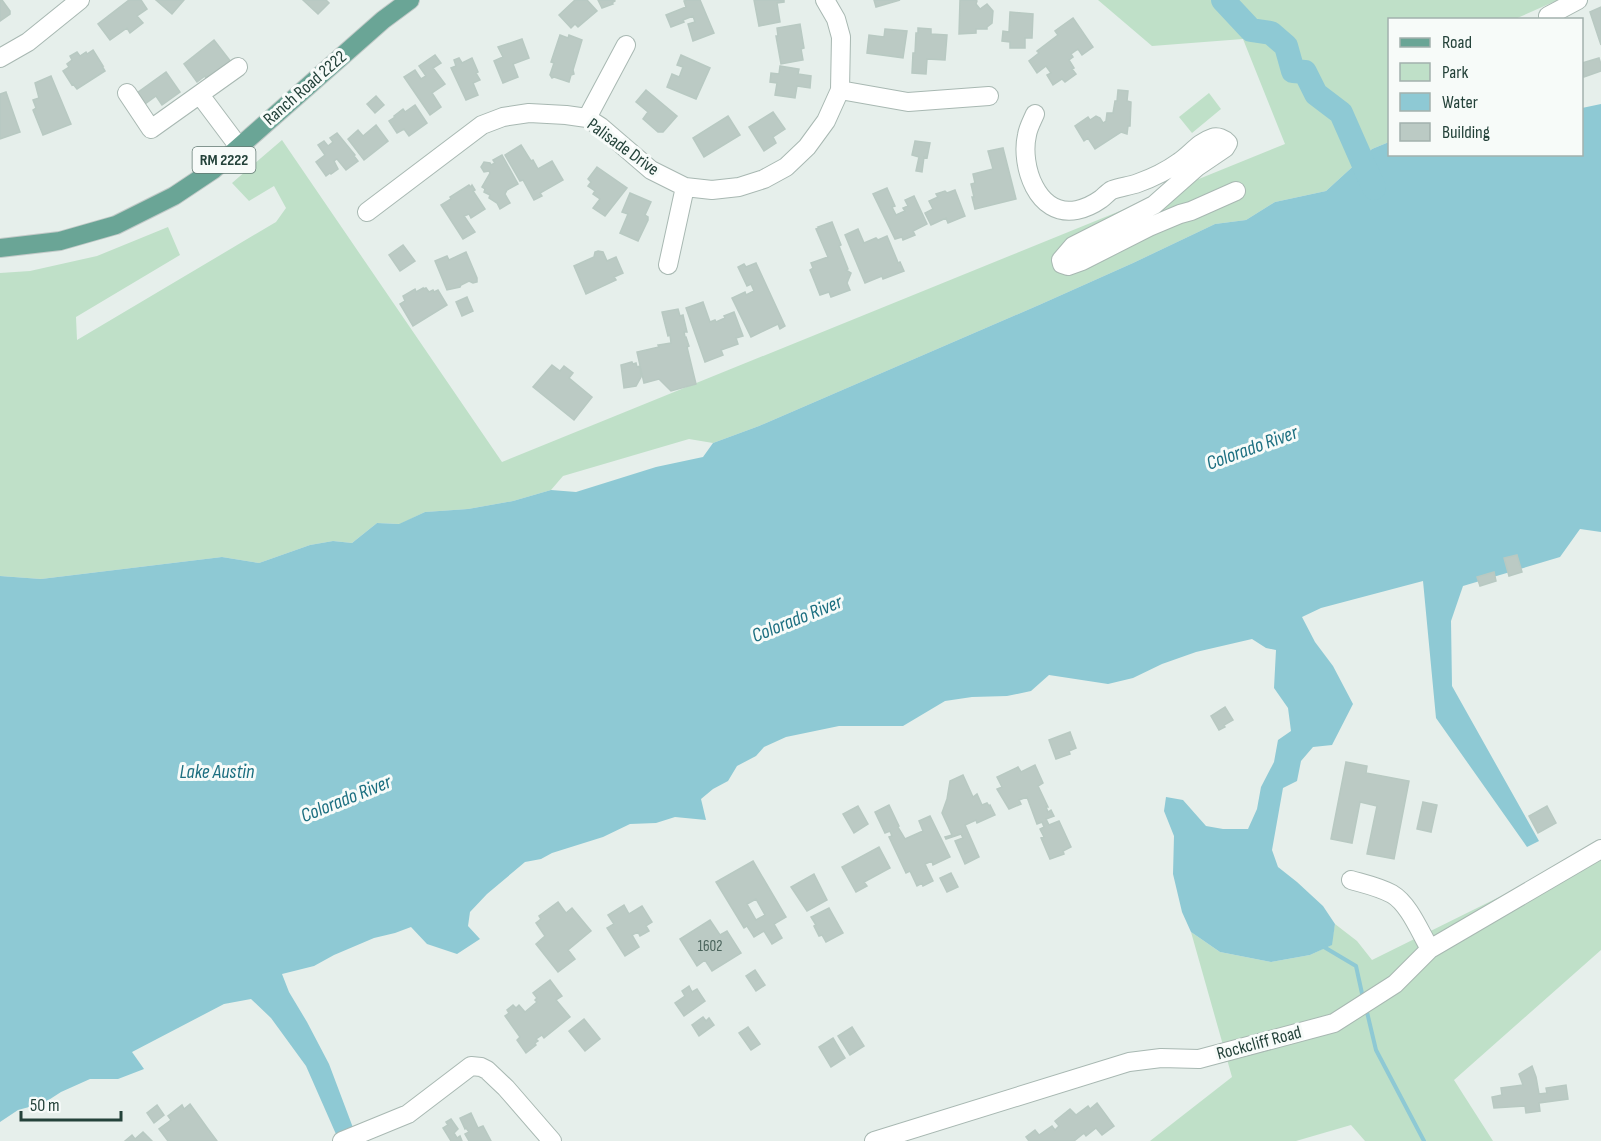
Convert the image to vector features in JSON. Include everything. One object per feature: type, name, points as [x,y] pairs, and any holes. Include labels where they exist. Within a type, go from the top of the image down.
[{"type":"main road","name":"Ranch Road 2222","points":[[0,248],[60,241],[116,225],[174,196],[213,170],[383,20],[410,0]]},
{"type":"street","points":[[0,58],[28,42],[80,0]]},
{"type":"street","name":"Palisade Drive","points":[[367,212],[482,125],[503,117],[529,113],[587,118],[610,134],[651,170],[685,187],[712,190],[739,188],[764,179],[786,167],[807,147],[826,121],[840,90],[841,37],[836,19],[825,0]]},
{"type":"street","points":[[1548,16],[1578,0]]},
{"type":"street","points":[[587,118],[626,45]]},
{"type":"street","points":[[127,93],[152,129],[238,67]]},
{"type":"street","points":[[840,90],[908,102],[989,96]]},
{"type":"street","points":[[200,95],[239,147]]},
{"type":"street","points":[[1035,114],[1027,135],[1025,158],[1028,171],[1034,187],[1044,201],[1064,211],[1089,207],[1111,191],[1141,182],[1178,163],[1204,142],[1215,137],[1225,139],[1228,143],[1225,148],[1197,167],[1154,204],[1072,246],[1061,260],[1062,264],[1068,266],[1082,261],[1149,227],[1180,214],[1191,212],[1236,191]]},
{"type":"street","points":[[668,266],[685,187]]},
{"type":"street","name":"Rockcliff Road","points":[[874,1141],[1129,1062],[1161,1058],[1199,1059],[1334,1023],[1395,984],[1430,949],[1601,849]]},
{"type":"street","points":[[1351,880],[1394,895],[1405,906],[1430,949]]},
{"type":"street","points":[[342,1141],[408,1114],[471,1066],[488,1070],[552,1141]]},
{"type":"green space","points":[[1098,0],[1558,0],[1517,18],[1388,18],[1388,142],[1372,149],[1326,191],[1275,202],[1246,220],[1215,224],[1039,305],[759,426],[713,443],[689,439],[563,476],[551,490],[513,501],[468,509],[425,512],[400,524],[377,523],[352,543],[333,541],[310,545],[259,563],[222,557],[41,579],[0,576],[0,273],[30,271],[97,256],[168,227],[180,255],[76,317],[77,340],[276,222],[286,208],[274,186],[249,201],[232,183],[282,140],[502,462],[1285,144],[1243,39],[1152,46]]},
{"type":"green space","points":[[1209,93],[1221,109],[1192,133],[1179,117]]},
{"type":"green space","points":[[1601,842],[1601,950],[1454,1080],[1493,1141],[1365,1141],[1351,1125],[1296,1141],[1150,1141],[1232,1077],[1191,932],[1220,952],[1271,962],[1310,955],[1331,945],[1335,924],[1357,941],[1372,960],[1556,869]]},
{"type":"water","name":"Lake Austin","points":[[1601,104],[1601,532],[1580,529],[1560,557],[1463,586],[1451,621],[1452,686],[1539,841],[1527,847],[1436,718],[1423,581],[1321,608],[1302,617],[1315,642],[1333,666],[1353,704],[1332,745],[1313,747],[1301,761],[1297,781],[1283,788],[1272,850],[1278,867],[1323,906],[1335,924],[1332,945],[1310,955],[1271,962],[1220,952],[1191,932],[1182,912],[1173,874],[1174,836],[1164,811],[1166,797],[1183,800],[1206,826],[1248,829],[1257,809],[1261,787],[1274,762],[1278,740],[1291,731],[1288,708],[1274,688],[1276,650],[1266,648],[1252,639],[1196,652],[1162,664],[1133,678],[1108,684],[1049,675],[1031,691],[1007,696],[972,697],[945,701],[903,726],[839,726],[786,737],[764,747],[756,756],[737,766],[728,781],[701,799],[706,820],[675,817],[656,823],[630,824],[603,837],[552,853],[541,859],[525,862],[487,894],[470,912],[468,926],[480,939],[457,954],[427,944],[411,927],[374,938],[314,966],[282,974],[289,992],[329,1064],[358,1141],[339,1141],[306,1066],[271,1018],[251,999],[224,1004],[132,1052],[144,1069],[118,1079],[90,1079],[61,1092],[44,1103],[18,1110],[0,1122],[0,576],[41,579],[222,557],[259,563],[310,545],[333,541],[352,543],[377,523],[399,524],[425,512],[468,509],[513,501],[551,490],[576,492],[656,467],[703,457],[713,443],[759,426],[1039,305],[1215,224],[1246,220],[1275,202],[1326,191],[1372,149],[1388,142],[1388,156],[1583,156],[1583,108]]},
{"type":"building","points":[[0,0],[10,14],[0,21]]},
{"type":"building","points":[[129,0],[141,0],[147,9],[137,16],[143,23],[130,33],[127,28],[110,40],[98,24]]},
{"type":"building","points":[[156,0],[184,0],[172,14]]},
{"type":"building","points":[[303,0],[326,0],[329,3],[318,14]]},
{"type":"building","points":[[575,0],[587,0],[597,11],[578,27],[575,24],[571,28],[559,15]]},
{"type":"building","points":[[598,0],[614,0],[615,1],[602,8]]},
{"type":"building","points":[[700,0],[714,33],[693,41],[688,24],[695,22],[693,16],[671,27],[666,15],[686,7],[684,1]]},
{"type":"building","points":[[754,0],[784,0],[784,2],[777,3],[780,22],[759,26]]},
{"type":"building","points":[[874,0],[900,0],[876,7]]},
{"type":"building","points":[[960,0],[976,0],[980,9],[987,4],[993,11],[992,23],[987,29],[976,29],[976,33],[959,34]]},
{"type":"building","points":[[1601,7],[1601,45],[1590,12]]},
{"type":"building","points":[[1010,12],[1033,14],[1032,38],[1025,38],[1025,48],[1010,48],[1010,42],[1002,41],[1003,31],[1009,32]]},
{"type":"building","points":[[1073,18],[1093,47],[1082,55],[1078,49],[1071,54],[1073,57],[1069,60],[1076,74],[1065,82],[1062,79],[1053,85],[1047,75],[1051,73],[1046,66],[1037,73],[1029,61],[1039,53],[1037,51],[1058,35],[1055,31]]},
{"type":"building","points":[[800,24],[804,48],[801,49],[803,60],[781,64],[776,36],[778,36],[777,28]]},
{"type":"building","points":[[918,28],[931,29],[931,34],[947,35],[945,60],[927,59],[926,74],[912,73]]},
{"type":"building","points":[[885,29],[907,31],[903,58],[867,53],[869,35],[884,37]]},
{"type":"building","points":[[560,35],[568,38],[569,35],[582,40],[573,70],[574,74],[571,75],[569,82],[552,78],[550,75],[554,63],[551,62]]},
{"type":"building","points":[[522,39],[529,58],[513,64],[518,77],[503,83],[494,61],[503,57],[498,47]]},
{"type":"building","points":[[214,40],[231,62],[213,79],[210,75],[197,82],[184,64]]},
{"type":"building","points":[[93,50],[105,71],[77,89],[63,71],[69,67],[67,64],[72,60],[70,56],[77,52],[80,56]]},
{"type":"building","points":[[435,55],[441,63],[433,68],[445,84],[432,93],[441,107],[430,115],[404,77],[415,70],[421,79],[426,76],[419,66]]},
{"type":"building","points":[[681,55],[710,68],[696,99],[667,87],[672,74],[679,77],[680,75],[683,67],[677,65]]},
{"type":"building","points":[[459,58],[462,63],[472,58],[480,80],[473,83],[478,95],[466,100],[451,68],[456,66],[454,60]]},
{"type":"building","points":[[1599,58],[1601,71],[1584,77],[1583,63]]},
{"type":"building","points":[[780,66],[799,69],[798,74],[811,76],[810,88],[797,86],[795,98],[775,95],[777,83],[770,82],[771,73],[779,74]]},
{"type":"building","points":[[166,72],[180,92],[162,105],[156,96],[145,104],[137,93]]},
{"type":"building","points":[[51,76],[71,124],[43,135],[33,110],[36,108],[33,100],[39,98],[35,83]]},
{"type":"building","points":[[646,90],[677,116],[663,132],[658,132],[643,119],[648,112],[636,102]]},
{"type":"building","points":[[1118,90],[1128,91],[1127,101],[1131,102],[1130,126],[1128,126],[1127,134],[1121,132],[1095,149],[1088,138],[1084,141],[1075,126],[1088,117],[1090,120],[1096,116],[1103,123],[1106,121],[1107,113],[1113,113]]},
{"type":"building","points":[[6,92],[20,132],[0,139],[0,94]]},
{"type":"building","points":[[376,96],[384,105],[375,113],[367,104]]},
{"type":"building","points":[[415,105],[427,123],[409,136],[404,129],[397,133],[389,121],[403,109],[405,112]]},
{"type":"building","points":[[773,112],[785,129],[773,137],[776,143],[764,151],[749,127]]},
{"type":"building","points":[[728,116],[740,135],[704,157],[693,138]]},
{"type":"building","points":[[376,125],[388,141],[364,160],[348,139],[358,130],[363,136]]},
{"type":"building","points":[[337,133],[358,161],[346,170],[337,159],[334,161],[338,169],[326,176],[316,162],[325,155],[318,145],[324,141],[328,146],[333,142],[330,138]]},
{"type":"building","points":[[915,141],[930,143],[927,158],[924,157],[922,172],[916,171],[919,157],[912,155]]},
{"type":"building","points":[[521,145],[538,169],[552,161],[563,180],[540,193],[542,196],[534,200],[505,155]]},
{"type":"building","points":[[1003,148],[1016,199],[975,209],[971,184],[975,183],[973,174],[993,169],[988,151]]},
{"type":"building","points":[[502,155],[518,184],[507,190],[505,194],[510,203],[500,209],[497,203],[489,198],[490,195],[484,192],[485,189],[482,187],[490,173],[489,171],[484,172],[481,167],[484,162],[491,165],[495,163],[493,160]]},
{"type":"building","points":[[597,167],[627,188],[605,216],[593,208],[600,199],[588,186],[591,182],[588,179]]},
{"type":"building","points":[[469,185],[471,187],[472,185],[475,190],[473,191],[485,209],[471,218],[469,214],[464,216],[475,232],[463,239],[441,205]]},
{"type":"building","points":[[887,188],[895,206],[892,207],[896,215],[905,211],[903,208],[908,206],[905,200],[914,196],[927,224],[913,231],[915,235],[903,240],[902,237],[895,239],[873,194]]},
{"type":"building","points":[[955,190],[965,216],[948,223],[946,218],[931,225],[925,213],[933,209],[929,201],[938,197],[936,194]]},
{"type":"building","points":[[630,193],[651,202],[645,215],[648,220],[638,241],[620,233],[628,214],[622,212]]},
{"type":"building","points":[[832,222],[848,269],[846,270],[851,273],[847,283],[850,290],[831,297],[829,292],[820,295],[810,270],[813,268],[811,263],[828,257],[816,229]]},
{"type":"building","points":[[858,229],[864,243],[887,236],[898,263],[900,262],[904,271],[865,283],[845,235]]},
{"type":"building","points":[[403,245],[415,261],[400,271],[389,255]]},
{"type":"building","points":[[466,252],[477,282],[469,281],[460,287],[447,290],[435,261],[447,256],[449,260]]},
{"type":"building","points":[[595,252],[603,252],[607,261],[616,257],[623,273],[614,277],[616,280],[586,294],[574,266],[594,257]]},
{"type":"building","points":[[756,263],[785,326],[780,329],[778,324],[751,337],[732,298],[754,291],[751,284],[747,286],[738,267]]},
{"type":"building","points":[[423,288],[429,292],[438,290],[447,305],[413,326],[400,304],[405,301],[403,296],[415,289],[416,292]]},
{"type":"building","points":[[467,297],[473,311],[462,316],[456,302]]},
{"type":"building","points":[[703,302],[710,322],[715,320],[716,322],[734,312],[743,336],[736,338],[738,344],[721,350],[723,355],[705,362],[686,308]]},
{"type":"building","points":[[678,309],[680,316],[683,315],[687,332],[684,332],[696,384],[671,391],[659,379],[644,383],[637,352],[671,343],[662,312]]},
{"type":"building","points":[[636,363],[637,367],[640,366],[641,377],[636,386],[624,388],[621,365]]},
{"type":"building","points":[[552,365],[560,371],[564,366],[573,373],[569,378],[592,397],[574,420],[533,387]]},
{"type":"building","points":[[1517,555],[1522,572],[1509,576],[1504,558]]},
{"type":"building","points":[[1494,572],[1496,581],[1480,586],[1477,577]]},
{"type":"building","points":[[1225,707],[1233,720],[1219,730],[1211,716]]},
{"type":"building","points":[[1070,732],[1076,748],[1069,751],[1070,754],[1056,759],[1049,740]]},
{"type":"building","points":[[1346,762],[1367,766],[1366,773],[1409,781],[1394,859],[1367,854],[1377,806],[1360,802],[1352,843],[1331,839]]},
{"type":"building","points":[[1035,765],[1043,783],[1038,786],[1048,812],[1051,810],[1054,816],[1046,819],[1049,825],[1059,821],[1071,847],[1063,851],[1064,854],[1050,859],[1041,838],[1044,837],[1040,829],[1044,827],[1042,822],[1037,824],[1027,797],[1019,800],[1021,804],[1009,809],[997,789],[1002,787],[997,777],[1018,767],[1021,772]]},
{"type":"building","points":[[963,775],[973,797],[977,794],[982,805],[987,803],[990,805],[995,815],[977,823],[976,820],[965,825],[979,857],[965,864],[955,841],[963,838],[961,834],[946,839],[945,837],[952,835],[942,813],[950,781]]},
{"type":"building","points":[[1423,802],[1437,805],[1431,832],[1417,829]]},
{"type":"building","points":[[889,805],[905,839],[923,831],[919,821],[930,816],[950,857],[933,865],[932,861],[925,864],[933,881],[923,886],[922,883],[917,886],[910,871],[906,873],[889,837],[892,836],[890,831],[885,833],[875,812]]},
{"type":"building","points":[[858,806],[868,824],[854,833],[843,814]]},
{"type":"building","points":[[1547,806],[1556,823],[1538,833],[1529,816]]},
{"type":"building","points":[[879,847],[890,868],[864,882],[867,886],[856,892],[842,867]]},
{"type":"building","points":[[753,861],[786,917],[774,924],[782,938],[772,944],[764,931],[754,937],[747,926],[744,928],[716,882]],"holes":[[[756,899],[765,915],[756,920],[747,904]]]},
{"type":"building","points":[[951,873],[958,887],[947,892],[940,878]]},
{"type":"building","points":[[814,874],[827,900],[807,911],[791,887]]},
{"type":"building","points":[[558,902],[566,913],[572,908],[591,931],[568,950],[575,959],[558,972],[536,944],[545,936],[536,923],[541,919],[539,916]]},
{"type":"building","points":[[624,905],[629,914],[642,906],[652,922],[646,926],[649,931],[640,936],[638,932],[632,935],[639,947],[625,956],[607,928],[614,924],[608,915]]},
{"type":"building","points":[[829,908],[843,933],[826,942],[822,935],[819,936],[811,917]]},
{"type":"building","points":[[710,920],[720,935],[727,931],[741,953],[712,971],[705,960],[697,966],[680,939]]},
{"type":"building","points":[[755,970],[765,985],[756,991],[746,976]]},
{"type":"building","points":[[550,980],[562,996],[556,1000],[570,1017],[544,1038],[542,1035],[536,1039],[538,1041],[536,1045],[526,1053],[517,1040],[520,1037],[505,1016],[509,1013],[507,1010],[513,1005],[516,1008],[519,1005],[525,1012],[537,1002],[533,993]]},
{"type":"building","points":[[689,986],[692,992],[697,989],[705,1001],[684,1016],[675,1003],[685,996],[682,991]]},
{"type":"building","points":[[703,1017],[706,1021],[709,1018],[714,1025],[699,1036],[692,1025]]},
{"type":"building","points":[[584,1019],[600,1039],[585,1051],[569,1031]]},
{"type":"building","points":[[748,1027],[760,1044],[751,1050],[739,1033]]},
{"type":"building","points":[[852,1027],[864,1046],[850,1055],[838,1036]]},
{"type":"building","points":[[833,1038],[845,1058],[831,1067],[819,1047]]},
{"type":"building","points":[[1532,1066],[1539,1094],[1547,1093],[1546,1088],[1566,1085],[1568,1099],[1539,1103],[1540,1111],[1526,1113],[1525,1106],[1494,1108],[1492,1097],[1502,1095],[1501,1088],[1523,1085],[1519,1074]]},
{"type":"building","points":[[1097,1103],[1114,1126],[1102,1135],[1096,1128],[1086,1136],[1084,1133],[1074,1141],[1029,1141],[1026,1137],[1035,1130],[1039,1135],[1052,1126],[1055,1130],[1059,1126],[1055,1121],[1070,1109],[1076,1115],[1088,1106],[1090,1109]]},
{"type":"building","points":[[190,1104],[217,1141],[168,1141],[159,1129],[171,1120],[168,1116],[182,1105],[184,1109]]},
{"type":"building","points":[[157,1105],[164,1115],[154,1123],[147,1113]]},
{"type":"building","points":[[471,1113],[478,1128],[483,1126],[491,1141],[469,1141],[465,1134],[469,1132],[460,1118]]},
{"type":"building","points":[[451,1119],[458,1129],[454,1133],[457,1138],[460,1136],[462,1141],[451,1141],[443,1128]]},
{"type":"building","points":[[143,1132],[152,1141],[125,1141],[132,1135],[135,1139]]},
{"type":"waterway","points":[[1223,0],[1251,30],[1271,33],[1286,46],[1293,71],[1305,72],[1316,94],[1341,113],[1374,188]]},
{"type":"waterway","points":[[1324,947],[1356,966],[1363,998]]},
{"type":"waterway","points":[[1366,1008],[1376,1050],[1424,1141]]},
{"type":"water label","name":"Colorado River","points":[[1252,448]]},
{"type":"water label","name":"Colorado River","points":[[797,619]]},
{"type":"water label","name":"Colorado River","points":[[346,799]]}]
